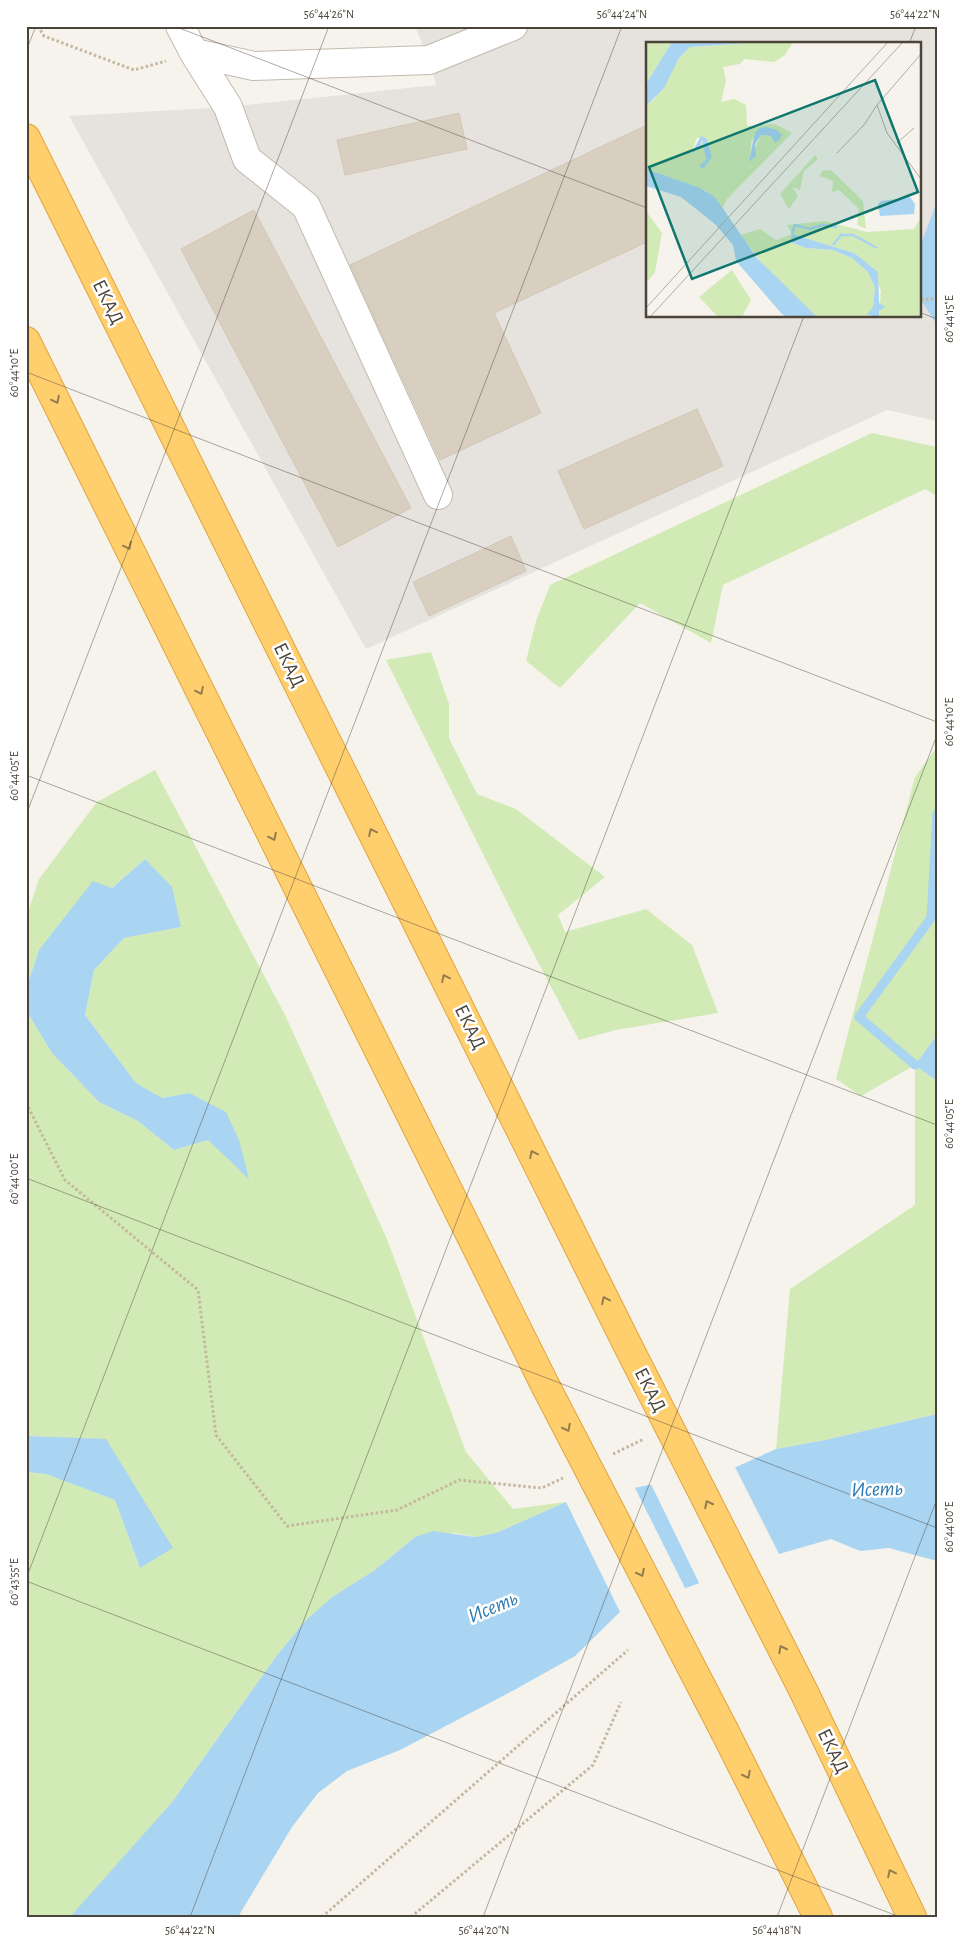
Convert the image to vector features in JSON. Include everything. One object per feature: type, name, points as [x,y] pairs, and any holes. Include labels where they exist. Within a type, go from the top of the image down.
[{"type":"highway","name":"ЕКАД","points":[[26,138],[627,1344],[804,1692],[912,1917]]},
{"type":"highway","points":[[26,341],[545,1385],[725,1732],[818,1917]]},
{"type":"lane","points":[[180,26],[194,53],[228,107],[247,159],[306,206],[438,496]]},
{"type":"lane","points":[[194,53],[254,66],[428,60],[512,26]]},
{"type":"path","points":[[38,26],[44,36],[134,70],[194,53]]},
{"type":"path","points":[[921,300],[937,298]]},
{"type":"path","points":[[26,1104],[64,1180],[198,1290],[216,1436],[287,1526],[396,1510],[459,1480],[542,1488],[569,1475]]},
{"type":"path","points":[[604,1458],[649,1436]]},
{"type":"path","points":[[322,1917],[628,1650]]},
{"type":"path","points":[[411,1917],[593,1765],[621,1702]]},
{"type":"shaded area","points":[[415,26],[937,26],[937,421],[887,410],[366,649],[69,116],[228,107],[436,85],[429,60]]},
{"type":"green space","points":[[872,433],[937,447],[937,496],[925,489],[723,585],[711,643],[640,603],[560,688],[526,661],[536,621],[550,585]]},
{"type":"green space","points":[[431,652],[449,704],[449,738],[477,794],[516,809],[605,877],[558,915],[565,932],[646,909],[692,945],[718,1013],[616,1030],[579,1040],[518,924],[386,660]]},
{"type":"green space","points":[[937,747],[937,1035],[915,1065],[861,1096],[836,1079],[915,777]]},
{"type":"green space","points":[[155,770],[286,1017],[387,1239],[466,1452],[513,1509],[566,1502],[496,1533],[475,1537],[455,1533],[415,1537],[375,1570],[332,1597],[304,1622],[275,1658],[173,1801],[79,1908],[70,1917],[26,1917],[26,1472],[46,1474],[115,1500],[140,1568],[106,1440],[26,1436],[26,1010],[52,1053],[99,1102],[138,1121],[174,1150],[208,1140],[249,1178],[189,1093],[162,1098],[136,1083],[85,1015],[94,970],[124,938],[181,927],[145,859],[39,950],[26,989],[26,918],[39,879],[97,802]]},
{"type":"green space","points":[[915,1065],[937,1081],[937,1414],[825,1440],[776,1449],[790,1289],[915,1205]]},
{"type":"water","points":[[937,202],[937,325],[921,300],[922,241]]},
{"type":"water","points":[[145,859],[172,887],[181,927],[124,938],[94,970],[85,1015],[136,1083],[162,1098],[189,1093],[226,1112],[239,1140],[249,1179],[208,1140],[174,1150],[138,1121],[99,1102],[52,1053],[26,1010],[26,989],[39,950],[93,881],[112,888]]},
{"type":"water","points":[[937,1035],[937,1081],[915,1065]]},
{"type":"water","name":"Исеть","points":[[937,1414],[937,1561],[889,1548],[860,1551],[831,1539],[779,1554],[620,1612],[575,1656],[400,1750],[347,1771],[318,1793],[292,1827],[238,1917],[70,1917],[173,1801],[275,1658],[304,1622],[332,1597],[375,1570],[415,1537],[433,1531],[475,1537],[496,1533],[566,1502],[736,1467],[776,1449],[825,1440]]},
{"type":"water","points":[[26,1436],[106,1439],[173,1548],[140,1568],[115,1500],[46,1474],[26,1472]]},
{"type":"pier","points":[[734,1465],[780,1556],[700,1585],[650,1482]]},
{"type":"pier","points":[[634,1486],[686,1590],[621,1614],[565,1500]]},
{"type":"building","points":[[459,113],[467,149],[345,175],[337,140]]},
{"type":"building","points":[[646,125],[646,242],[494,313],[541,413],[440,460],[350,265]]},
{"type":"building","points":[[254,210],[411,508],[338,547],[181,249]]},
{"type":"building","points":[[697,409],[723,466],[584,529],[558,471]]},
{"type":"building","points":[[511,536],[526,571],[429,616],[413,582]]},
{"type":"waterway","points":[[915,1065],[859,1017],[931,918],[937,814]]}]
